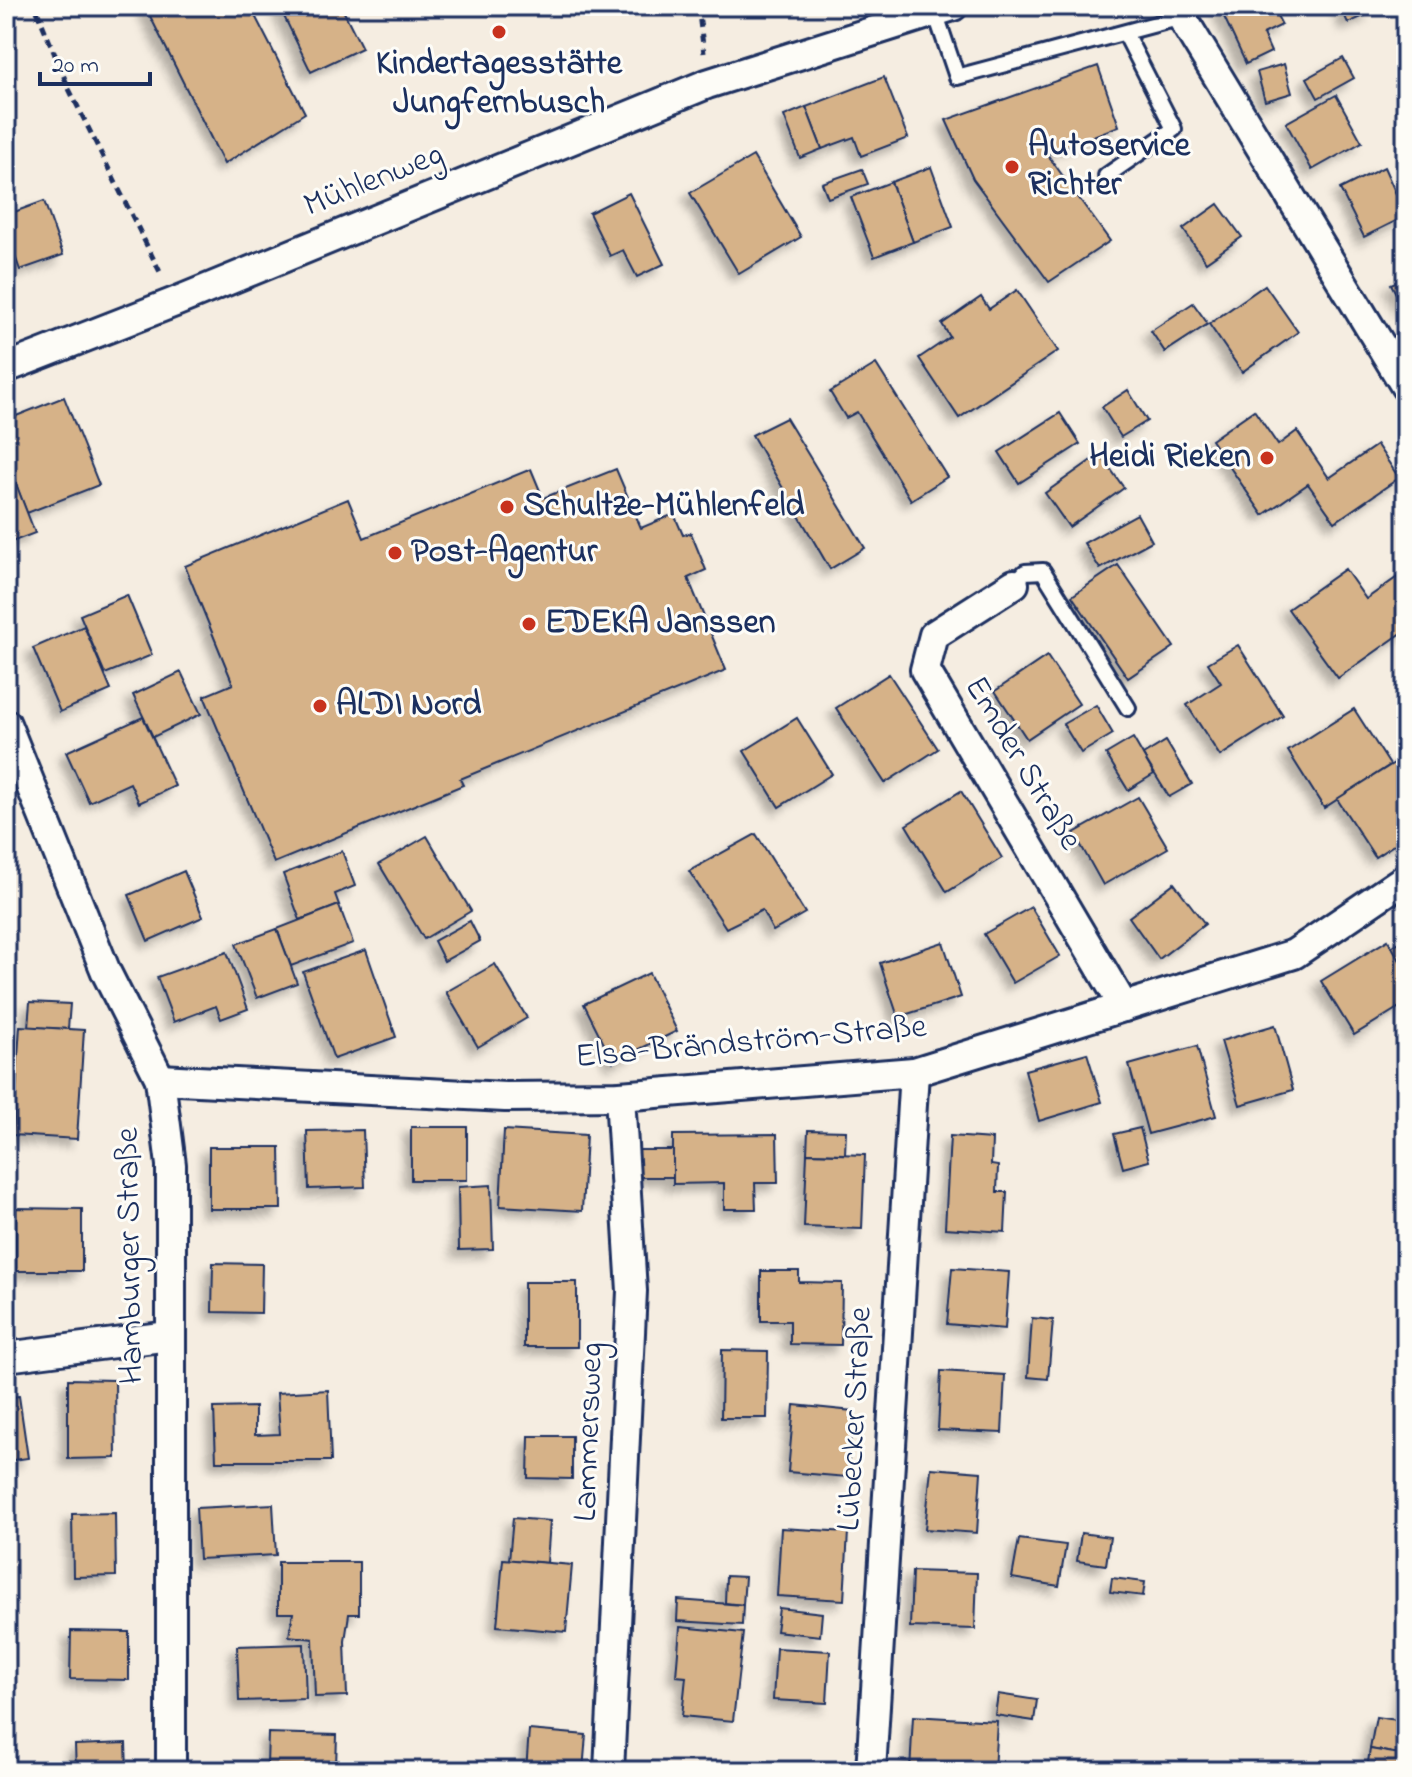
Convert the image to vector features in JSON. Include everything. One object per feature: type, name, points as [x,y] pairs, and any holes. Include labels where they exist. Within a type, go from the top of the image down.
[{"type":"street","name":"Mühlenweg","points":[[6,368],[707,84],[944,9]]},
{"type":"street","points":[[1179,12],[1406,387]]},
{"type":"street","name":"Emder Straße","points":[[1014,584],[934,635],[925,670],[1124,1007]]},
{"type":"street","name":"Hamburger Straße","points":[[6,724],[106,972],[160,1079],[171,1165],[171,1771]]},
{"type":"street","name":"Elsa-Brändström-Straße","points":[[160,1079],[505,1097],[620,1096],[914,1072],[1294,954],[1406,878]]},
{"type":"street","name":"Lübecker Straße","points":[[871,1771],[914,1072]]},
{"type":"street","name":"Lammersweg","points":[[609,1771],[632,1291],[620,1096]]},
{"type":"street","points":[[6,1357],[169,1336]]},
{"type":"lane","points":[[944,9],[957,77],[1125,33],[1179,12]]},
{"type":"lane","points":[[1106,176],[1174,129],[1125,33]]},
{"type":"lane","points":[[1014,584],[1025,572],[1043,571],[1128,708]]},
{"type":"path","points":[[698,6],[707,84]]},
{"type":"path","points":[[37,11],[69,89],[175,302]]},
{"type":"building","points":[[145,6],[250,6],[305,113],[224,164]]},
{"type":"building","points":[[279,6],[341,6],[362,48],[311,72]]},
{"type":"building","points":[[1219,6],[1272,6],[1282,25],[1263,34],[1271,52],[1246,64]]},
{"type":"building","points":[[1340,6],[1368,6],[1371,13],[1348,23]]},
{"type":"building","points":[[1343,58],[1354,78],[1318,98],[1307,78]]},
{"type":"building","points":[[1284,64],[1292,93],[1265,101],[1257,72]]},
{"type":"building","name":"Autoservice Richter","points":[[1098,66],[1119,126],[1047,154],[1110,241],[1049,282],[973,179],[946,120]]},
{"type":"building","points":[[884,77],[908,138],[861,156],[854,137],[822,149],[806,107]]},
{"type":"building","points":[[1336,95],[1362,142],[1312,170],[1286,123]]},
{"type":"building","points":[[806,107],[822,149],[800,158],[784,116]]},
{"type":"building","points":[[753,156],[801,237],[739,274],[690,193]]},
{"type":"building","points":[[931,167],[953,227],[913,242],[891,182]]},
{"type":"building","points":[[1384,167],[1406,216],[1364,237],[1340,189]]},
{"type":"building","points":[[862,169],[868,184],[828,198],[822,183]]},
{"type":"building","points":[[891,182],[913,242],[874,257],[851,197]]},
{"type":"building","points":[[629,193],[664,264],[637,277],[623,250],[610,256],[589,213]]},
{"type":"building","points":[[44,201],[63,255],[20,270],[6,231],[6,215]]},
{"type":"building","points":[[1218,204],[1242,237],[1206,262],[1183,229]]},
{"type":"building","points":[[1406,277],[1406,313],[1391,284]]},
{"type":"building","points":[[1265,285],[1298,332],[1242,372],[1209,324]]},
{"type":"building","points":[[1017,290],[1058,351],[959,418],[919,358],[950,337],[942,324],[981,297],[989,309]]},
{"type":"building","points":[[1193,303],[1208,324],[1165,352],[1151,331]]},
{"type":"building","points":[[876,364],[947,477],[911,500],[857,412],[846,418],[830,392]]},
{"type":"building","points":[[1128,390],[1147,421],[1121,437],[1102,407]]},
{"type":"building","points":[[64,397],[99,485],[27,513],[6,458],[6,420]]},
{"type":"building","points":[[1254,410],[1278,445],[1297,431],[1329,478],[1377,445],[1399,478],[1335,522],[1308,484],[1263,515],[1211,440]]},
{"type":"building","points":[[1060,413],[1080,444],[1019,483],[999,452]]},
{"type":"building","points":[[786,418],[865,548],[830,569],[752,435]]},
{"type":"building","points":[[1100,454],[1124,488],[1069,527],[1045,493]]},
{"type":"building","points":[[6,458],[35,533],[6,544]]},
{"type":"building","points":[[531,469],[543,498],[616,469],[641,528],[674,514],[683,535],[691,533],[706,570],[688,578],[726,670],[460,779],[463,785],[274,863],[204,696],[233,684],[185,566],[348,499],[364,538]]},
{"type":"building","points":[[1137,514],[1152,541],[1100,569],[1084,543]]},
{"type":"building","points":[[1118,565],[1174,647],[1128,678],[1072,596]]},
{"type":"building","points":[[1345,569],[1366,599],[1406,571],[1406,630],[1338,678],[1288,609]]},
{"type":"building","points":[[127,595],[152,655],[105,674],[80,615]]},
{"type":"building","points":[[84,626],[111,690],[60,712],[33,648]]},
{"type":"building","points":[[1238,645],[1283,716],[1220,756],[1187,705],[1221,683],[1208,663]]},
{"type":"building","points":[[1047,656],[1079,704],[1027,739],[995,691]]},
{"type":"building","points":[[181,672],[201,714],[153,737],[133,695]]},
{"type":"building","points":[[889,674],[938,749],[885,783],[836,708]]},
{"type":"building","points":[[1096,705],[1113,734],[1081,753],[1063,724]]},
{"type":"building","points":[[1354,709],[1390,765],[1324,808],[1288,751]]},
{"type":"building","points":[[143,717],[175,786],[139,803],[130,783],[89,802],[66,752]]},
{"type":"building","points":[[797,718],[832,774],[779,807],[744,751]]},
{"type":"building","points":[[1133,738],[1154,774],[1128,790],[1106,754]]},
{"type":"building","points":[[1166,741],[1192,784],[1169,797],[1143,755]]},
{"type":"building","points":[[1402,758],[1406,764],[1406,837],[1375,857],[1337,799]]},
{"type":"building","points":[[961,791],[1002,858],[947,892],[906,825]]},
{"type":"building","points":[[1138,797],[1168,848],[1103,885],[1074,833]]},
{"type":"building","points":[[756,834],[805,913],[773,931],[762,910],[726,928],[689,871]]},
{"type":"building","points":[[427,836],[471,911],[424,939],[379,864]]},
{"type":"building","points":[[342,851],[355,886],[335,894],[339,905],[300,920],[283,874]]},
{"type":"building","points":[[184,871],[203,917],[148,941],[129,895]]},
{"type":"building","points":[[1174,883],[1205,924],[1159,959],[1129,917]]},
{"type":"building","points":[[339,905],[353,943],[291,966],[277,929]]},
{"type":"building","points":[[1031,907],[1060,956],[1013,983],[984,934]]},
{"type":"building","points":[[470,921],[480,941],[444,961],[434,941]]},
{"type":"building","points":[[277,929],[297,983],[257,998],[236,944]]},
{"type":"building","points":[[1406,938],[1406,971],[1391,947]]},
{"type":"building","points":[[1388,940],[1406,971],[1406,1003],[1354,1035],[1321,981]]},
{"type":"building","points":[[943,942],[961,997],[898,1017],[880,963]]},
{"type":"building","points":[[366,950],[396,1037],[334,1059],[303,972]]},
{"type":"building","points":[[227,952],[248,1009],[221,1019],[216,1006],[174,1022],[157,977]]},
{"type":"building","points":[[495,964],[527,1018],[478,1047],[446,992]]},
{"type":"building","points":[[649,973],[677,1031],[613,1062],[584,1004]]},
{"type":"building","points":[[30,1002],[70,1004],[68,1029],[28,1027]]},
{"type":"building","points":[[1275,1025],[1293,1090],[1240,1105],[1221,1041]]},
{"type":"building","points":[[20,1026],[84,1030],[77,1139],[13,1135]]},
{"type":"building","points":[[1197,1046],[1216,1116],[1148,1134],[1129,1065]]},
{"type":"building","points":[[1087,1053],[1102,1102],[1039,1121],[1025,1070]]},
{"type":"building","points":[[411,1127],[467,1127],[467,1180],[411,1180]]},
{"type":"building","points":[[1140,1128],[1149,1161],[1123,1168],[1114,1134]]},
{"type":"building","points":[[363,1130],[365,1187],[309,1189],[307,1131]]},
{"type":"building","points":[[504,1130],[586,1135],[582,1211],[500,1206]]},
{"type":"building","points":[[808,1130],[846,1131],[845,1154],[807,1153]]},
{"type":"building","points":[[777,1134],[778,1183],[755,1183],[756,1209],[724,1209],[724,1183],[673,1184],[673,1135]]},
{"type":"building","points":[[950,1136],[992,1139],[991,1165],[998,1166],[997,1192],[1007,1192],[1005,1232],[945,1228]]},
{"type":"building","points":[[209,1147],[280,1147],[281,1209],[209,1209]]},
{"type":"building","points":[[638,1150],[673,1150],[673,1177],[638,1177]]},
{"type":"building","points":[[807,1153],[865,1155],[862,1229],[804,1227]]},
{"type":"building","points":[[491,1185],[493,1249],[459,1250],[458,1187]]},
{"type":"building","points":[[16,1208],[82,1209],[82,1271],[16,1271]]},
{"type":"building","points":[[213,1263],[262,1264],[261,1313],[212,1312]]},
{"type":"building","points":[[952,1268],[1009,1272],[1005,1329],[947,1324]]},
{"type":"building","points":[[761,1271],[799,1271],[799,1282],[842,1283],[841,1345],[790,1344],[790,1321],[761,1321]]},
{"type":"building","points":[[524,1282],[577,1282],[577,1347],[524,1347]]},
{"type":"building","points":[[1032,1318],[1053,1320],[1048,1379],[1028,1377]]},
{"type":"building","points":[[722,1350],[768,1351],[767,1418],[721,1418]]},
{"type":"building","points":[[941,1371],[1005,1375],[1002,1433],[938,1430]]},
{"type":"building","points":[[68,1379],[115,1380],[116,1458],[68,1459]]},
{"type":"building","points":[[328,1390],[331,1461],[216,1461],[214,1408],[255,1407],[255,1435],[280,1434],[277,1393]]},
{"type":"building","points":[[19,1396],[28,1458],[6,1461],[6,1398]]},
{"type":"building","points":[[794,1405],[853,1411],[847,1477],[788,1472]]},
{"type":"building","points":[[529,1436],[572,1436],[572,1479],[528,1478]]},
{"type":"building","points":[[931,1468],[981,1472],[977,1533],[925,1529]]},
{"type":"building","points":[[273,1504],[276,1555],[199,1559],[196,1508]]},
{"type":"building","points":[[115,1513],[116,1576],[73,1577],[72,1514]]},
{"type":"building","points":[[513,1518],[550,1521],[547,1563],[509,1560]]},
{"type":"building","points":[[781,1528],[848,1532],[844,1600],[777,1596]]},
{"type":"building","points":[[1081,1533],[1110,1537],[1106,1565],[1077,1561]]},
{"type":"building","points":[[1019,1539],[1066,1545],[1059,1586],[1012,1578]]},
{"type":"building","points":[[503,1559],[572,1565],[566,1632],[497,1626]]},
{"type":"building","points":[[278,1562],[359,1562],[359,1614],[349,1614],[345,1641],[347,1696],[315,1697],[313,1639],[289,1636],[293,1613],[278,1613]]},
{"type":"building","points":[[912,1571],[977,1573],[975,1629],[910,1627]]},
{"type":"building","points":[[726,1576],[745,1577],[743,1605],[725,1603]]},
{"type":"building","points":[[1112,1578],[1145,1582],[1143,1596],[1110,1592]]},
{"type":"building","points":[[678,1600],[743,1605],[742,1625],[677,1621]]},
{"type":"building","points":[[779,1608],[822,1613],[820,1636],[776,1631]]},
{"type":"building","points":[[680,1627],[743,1633],[733,1721],[682,1716],[686,1677],[676,1676]]},
{"type":"building","points":[[71,1631],[129,1632],[129,1680],[70,1679]]},
{"type":"building","points":[[304,1644],[306,1699],[239,1701],[237,1646]]},
{"type":"building","points":[[776,1648],[830,1651],[827,1703],[773,1700]]},
{"type":"building","points":[[1403,1680],[1406,1680],[1406,1726],[1398,1725]]},
{"type":"building","points":[[998,1694],[1037,1700],[1034,1721],[995,1715]]},
{"type":"building","points":[[913,1716],[997,1721],[994,1771],[910,1771]]},
{"type":"building","points":[[1376,1717],[1397,1720],[1396,1729],[1406,1730],[1404,1755],[1370,1749]]},
{"type":"building","points":[[529,1730],[586,1735],[583,1771],[526,1771]]},
{"type":"building","points":[[268,1733],[337,1735],[336,1767],[267,1765]]},
{"type":"building","points":[[126,1743],[127,1771],[76,1771],[75,1745]]},
{"type":"building","points":[[1370,1749],[1406,1755],[1406,1771],[1367,1769]]},
{"type":"building","points":[[263,1764],[264,1771],[225,1771],[225,1765]]},
{"type":"place","name":"Kindertagesstätte Jungfernbusch","points":[[499,32]]},
{"type":"place","name":"Autoservice Richter","points":[[1012,167]]},
{"type":"place","name":"Heidi Rieken","points":[[1267,458]]},
{"type":"place","name":"Schultze-Mühlenfeld","points":[[507,507]]},
{"type":"place","name":"Post-Agentur","points":[[395,553]]},
{"type":"place","name":"EDEKA Janssen","points":[[529,624]]},
{"type":"place","name":"ALDI Nord","points":[[320,706]]}]
